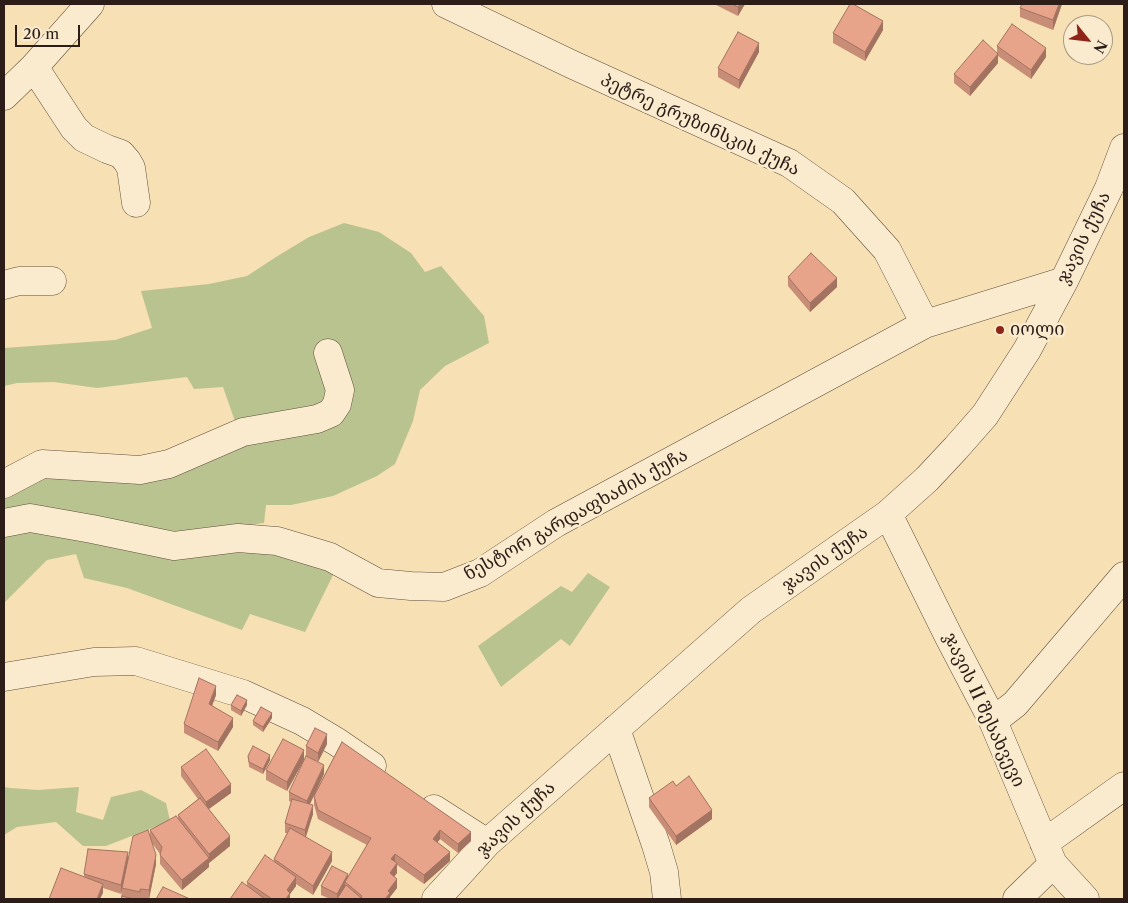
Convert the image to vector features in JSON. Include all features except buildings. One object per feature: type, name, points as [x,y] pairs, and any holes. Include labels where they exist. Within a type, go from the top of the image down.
[{"type":"street","points":[[4,96],[34,68],[90,4]]},
{"type":"street","name":"პეტრე გრუზინსკის ქუჩა","points":[[446,4],[570,64],[789,164],[844,201],[887,250],[925,324]]},
{"type":"street","points":[[34,68],[74,128],[84,138],[121,154],[127,161],[131,168],[136,203]]},
{"type":"street","name":"ჯავის ქუჩა","points":[[436,899],[488,843],[751,610],[888,514],[927,480],[986,415],[1027,350],[1064,281],[1109,188],[1124,148]]},
{"type":"street","points":[[4,285],[20,281],[52,281]]},
{"type":"street","name":"ნესტორ გარდაფხაძის ქუჩა","points":[[4,523],[30,518],[174,546],[238,538],[277,541],[330,558],[378,583],[444,587],[480,573],[556,523],[925,324],[1064,281]]},
{"type":"street","points":[[4,484],[42,464],[140,470],[169,464],[243,432],[317,419],[331,413],[337,404],[340,390],[328,354]]},
{"type":"street","name":"ჯავის II შესახვევი","points":[[888,514],[993,722],[1048,854],[1085,899]]},
{"type":"street","points":[[993,722],[1015,704],[1124,576]]},
{"type":"street","points":[[4,677],[94,662],[136,661],[243,694],[302,721],[337,742],[391,779]]},
{"type":"street","points":[[616,729],[656,845],[664,872],[668,899]]},
{"type":"street","points":[[1017,899],[1048,854],[1124,786]]},
{"type":"street","points":[[414,795],[488,843]]},
{"type":"green space","points":[[344,223],[379,232],[411,253],[425,272],[441,266],[484,316],[489,343],[445,366],[420,390],[413,421],[395,464],[377,476],[333,496],[291,505],[266,505],[264,523],[193,533],[137,527],[4,519],[4,489],[44,474],[140,480],[237,427],[223,387],[194,389],[187,377],[97,388],[54,382],[17,383],[4,386],[4,348],[115,340],[152,328],[141,291],[209,284],[247,276],[309,237]]},
{"type":"green space","points":[[36,526],[258,546],[335,571],[305,632],[250,614],[242,630],[127,588],[84,578],[76,554],[47,560],[4,603],[4,535]]},
{"type":"green space","points":[[588,573],[610,587],[570,646],[561,639],[501,687],[478,646],[561,586],[572,592]]},
{"type":"green space","points":[[4,787],[38,790],[79,787],[76,812],[103,820],[111,797],[141,790],[166,803],[170,821],[106,846],[83,846],[56,822],[17,827],[4,835]]},
{"type":"place","name":"იოლი","points":[[1000,330]]}]
